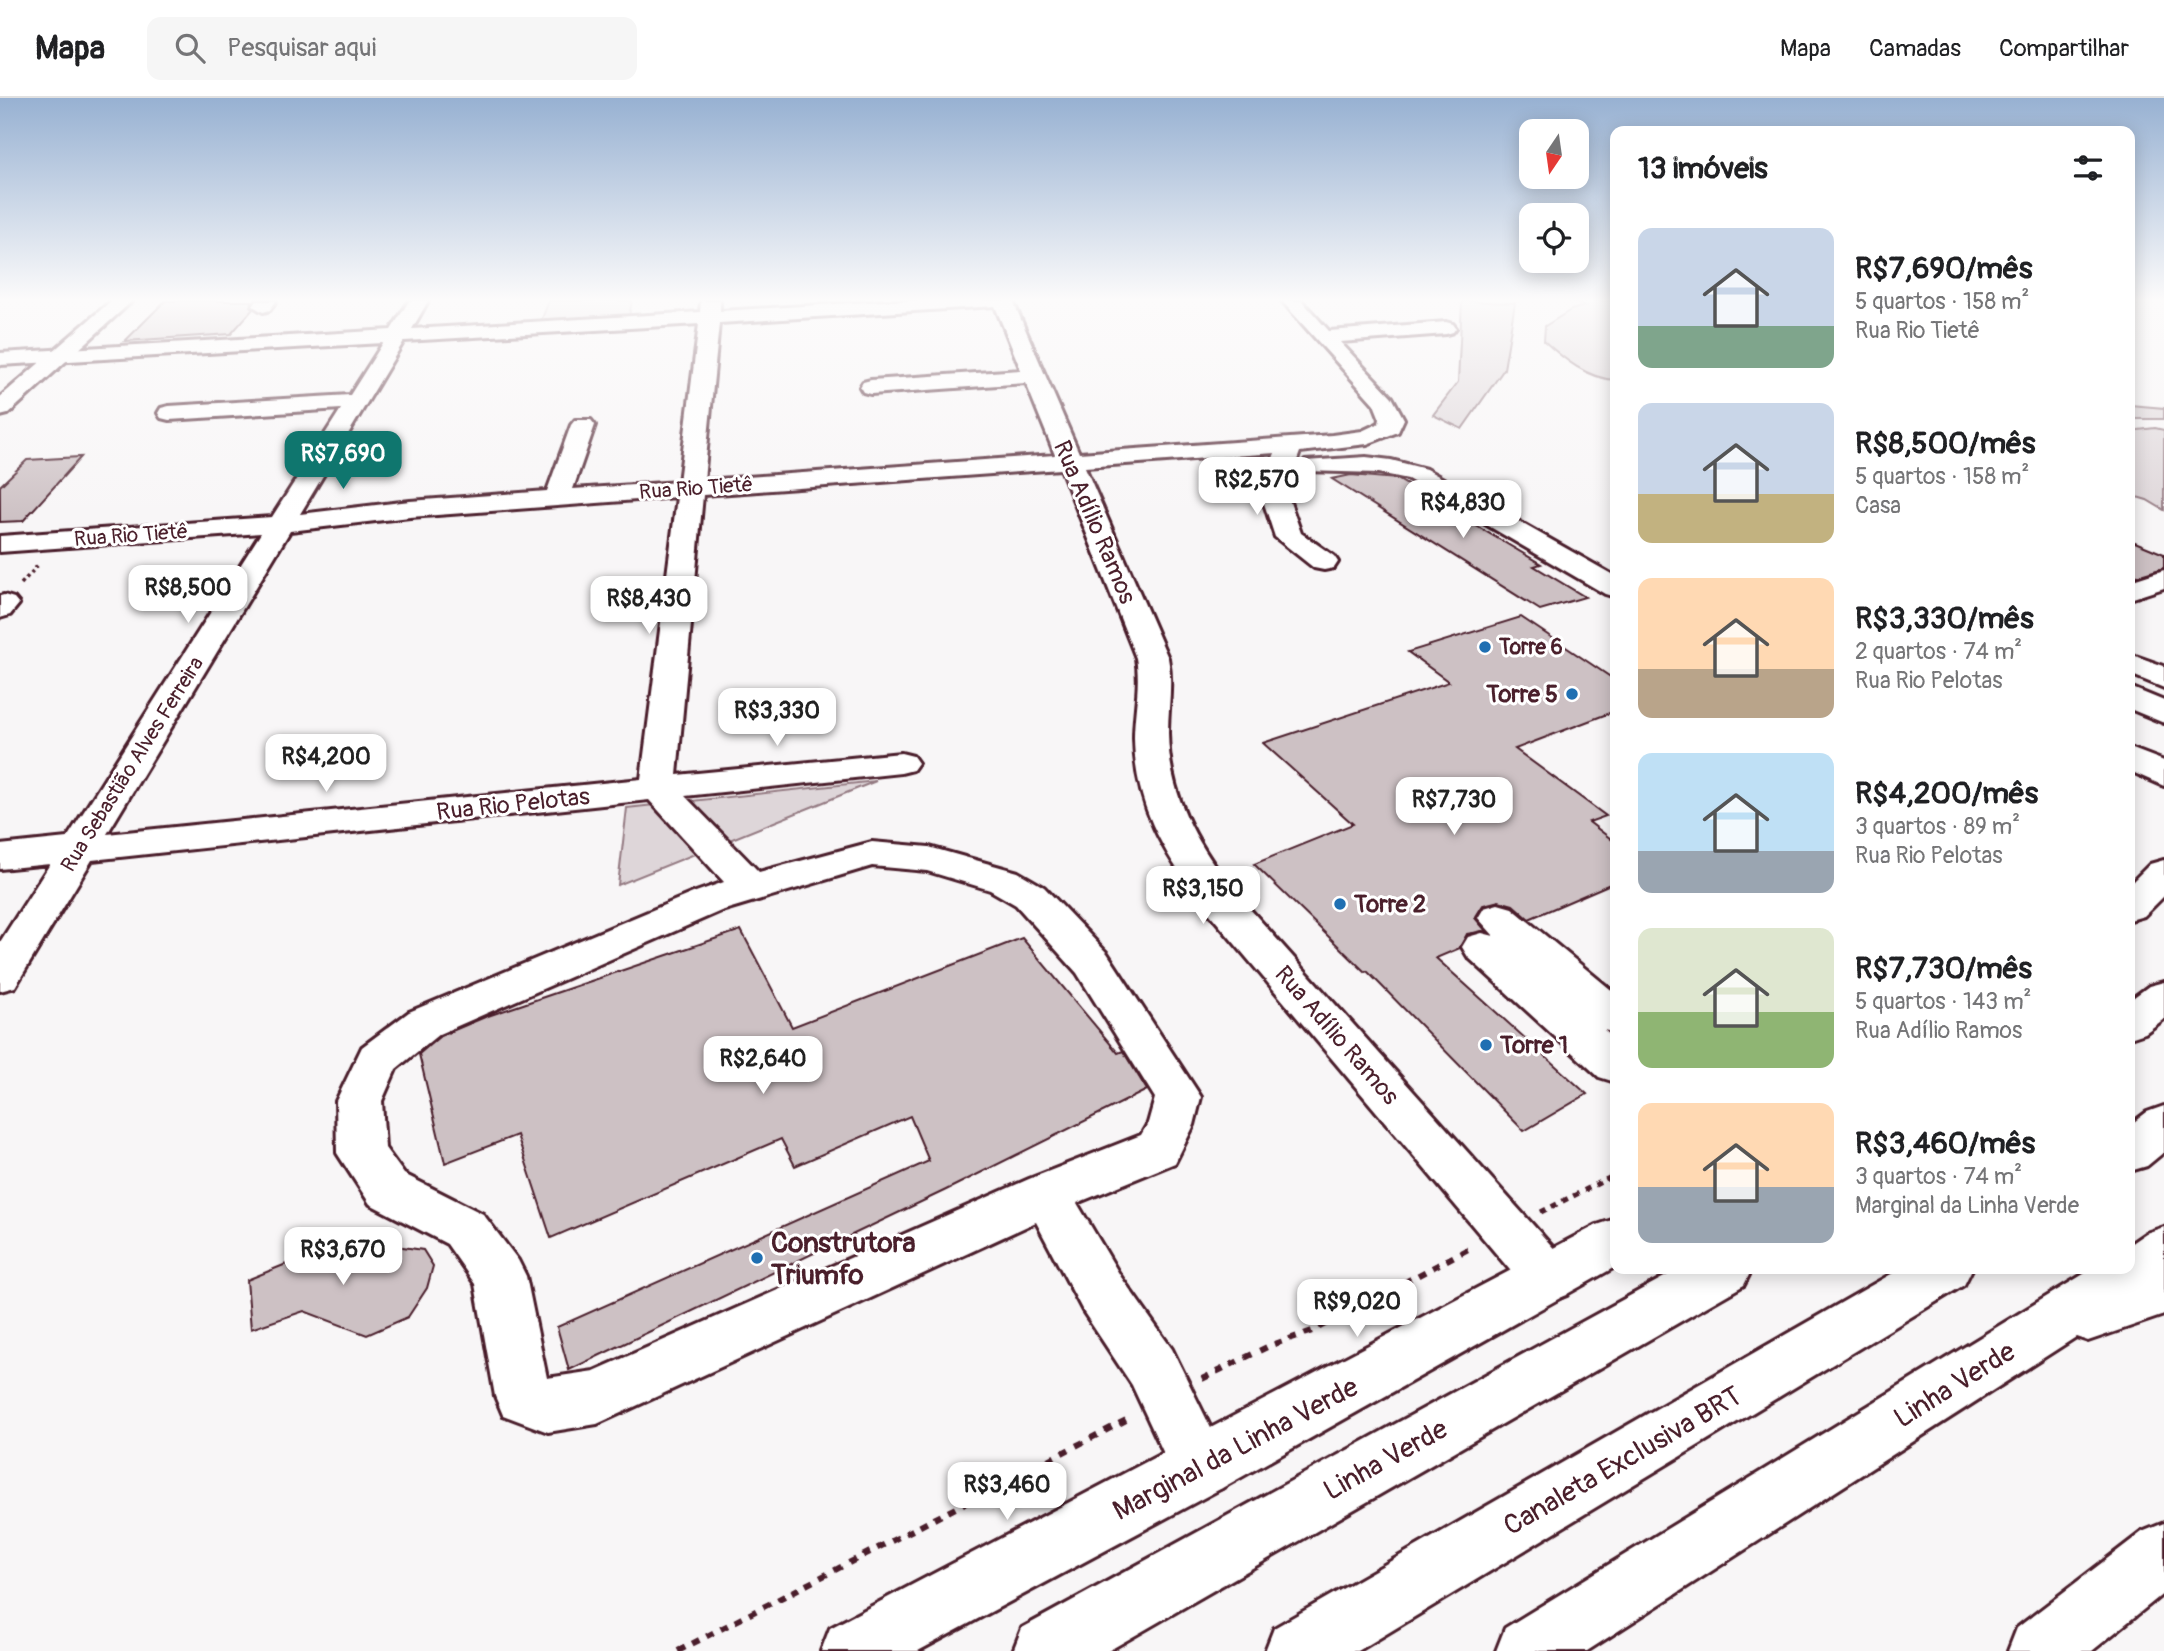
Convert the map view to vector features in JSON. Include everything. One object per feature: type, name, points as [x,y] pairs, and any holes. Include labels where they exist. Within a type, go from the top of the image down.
[{"type":"main road","points":[[0,409],[41,373]]},
{"type":"main road","name":"Rua Sebastião Alves Ferreira","points":[[0,976],[375,373]]},
{"type":"main road","points":[[703,373],[658,789],[751,887]]},
{"type":"main road","name":"Rua Rio Tietê","points":[[0,544],[281,524],[398,510],[1070,461],[1286,457],[1379,433],[1390,427],[1392,419],[1384,402],[1358,373]]},
{"type":"main road","points":[[871,387],[1034,376]]},
{"type":"main road","name":"Rua Adílio Ramos","points":[[1034,376],[1156,672],[1157,686],[1151,718],[1152,771],[1169,828],[1218,898],[1549,1279]]},
{"type":"main road","points":[[170,413],[358,401]]},
{"type":"main road","points":[[557,498],[583,425]]},
{"type":"main road","points":[[1324,562],[1289,537],[1273,491],[1286,457],[1394,466],[1405,470],[1610,585]]},
{"type":"main road","points":[[2135,588],[2164,579]]},
{"type":"main road","points":[[2135,665],[2164,678]]},
{"type":"main road","points":[[2135,699],[2164,713]]},
{"type":"main road","points":[[2135,760],[2164,775]]},
{"type":"main road","name":"Rua Rio Pelotas","points":[[0,858],[901,763]]},
{"type":"main road","points":[[872,854],[929,859],[1004,881],[1030,896],[1092,963],[1178,1097],[1171,1125],[1158,1149],[1046,1194],[597,1397],[548,1405],[523,1396],[500,1276],[465,1229],[387,1189],[361,1153],[359,1101],[378,1059],[424,1023],[707,902],[751,887],[872,854]]},
{"type":"main road","points":[[2135,902],[2164,873]]},
{"type":"main road","points":[[1610,1014],[1490,932],[1610,1060]]},
{"type":"main road","points":[[2135,1018],[2164,997]]},
{"type":"main road","points":[[2135,1148],[2164,1125]]},
{"type":"main road","points":[[1046,1194],[1102,1294],[1152,1367],[1201,1467]]},
{"type":"main road","name":"Marginal da Linha Verde","points":[[853,1651],[1201,1467],[1610,1244]]},
{"type":"main road","name":"Linha Verde","points":[[2135,1268],[2164,1249]]},
{"type":"main road","name":"Linha Verde","points":[[1045,1651],[1717,1274]]},
{"type":"main road","name":"Canaleta Exclusiva BRT","points":[[1297,1651],[1938,1274]]},
{"type":"main road","name":"Linha Verde","points":[[1528,1651],[2030,1337],[2126,1274]]},
{"type":"main road","points":[[2030,1337],[2164,1290]]},
{"type":"main road","points":[[2040,1651],[2164,1554]]},
{"type":"path","points":[[2,606],[60,540]]},
{"type":"path","points":[[1560,1203],[1610,1178]]},
{"type":"path","points":[[677,1651],[1088,1441],[1167,1397],[1269,1346],[1312,1331],[1427,1269]]},
{"type":"shaded area","points":[[1458,373],[1501,373],[1462,429],[1433,415],[1458,382]]},
{"type":"shaded area","points":[[1589,373],[1610,373],[1610,380],[1605,379]]},
{"type":"shaded area","points":[[2135,405],[2164,408],[2164,419],[2135,419]]},
{"type":"shaded area","points":[[2155,428],[2164,430],[2164,510],[2135,496],[2135,430]]},
{"type":"shaded area","points":[[876,781],[618,885],[627,808]]},
{"type":"building","points":[[81,457],[23,521],[0,522],[0,486],[27,460]]},
{"type":"building","points":[[1351,475],[1397,479],[1541,564],[1534,566],[1585,597],[1540,610],[1332,479]]},
{"type":"building","points":[[2135,542],[2164,554],[2164,568],[2135,577]]},
{"type":"building","points":[[1521,617],[1610,677],[1610,713],[1515,749],[1606,816],[1589,822],[1610,838],[1610,884],[1529,919],[1513,905],[1499,901],[1483,905],[1475,918],[1486,931],[1467,934],[1460,948],[1436,958],[1587,1094],[1524,1131],[1367,971],[1365,972],[1254,864],[1353,824],[1263,743],[1449,682],[1408,652]]},
{"type":"building","points":[[741,930],[792,1027],[1022,938],[1118,1053],[1123,1051],[1147,1090],[946,1190],[569,1370],[557,1327],[929,1161],[910,1116],[795,1166],[781,1139],[551,1238],[517,1135],[445,1163],[419,1054],[440,1036],[485,1017]]},
{"type":"building","points":[[343,1241],[360,1253],[396,1246],[423,1250],[433,1266],[427,1288],[408,1317],[367,1335],[304,1311],[251,1329],[247,1280]]},
{"type":"place","name":"Torre 6","points":[[1485,647]]},
{"type":"place","name":"Torre 5","points":[[1572,694]]},
{"type":"place","name":"Torre 2","points":[[1340,904]]},
{"type":"place","name":"Torre 1","points":[[1486,1045]]},
{"type":"place","name":"Construtora Triumfo","points":[[757,1258]]}]
